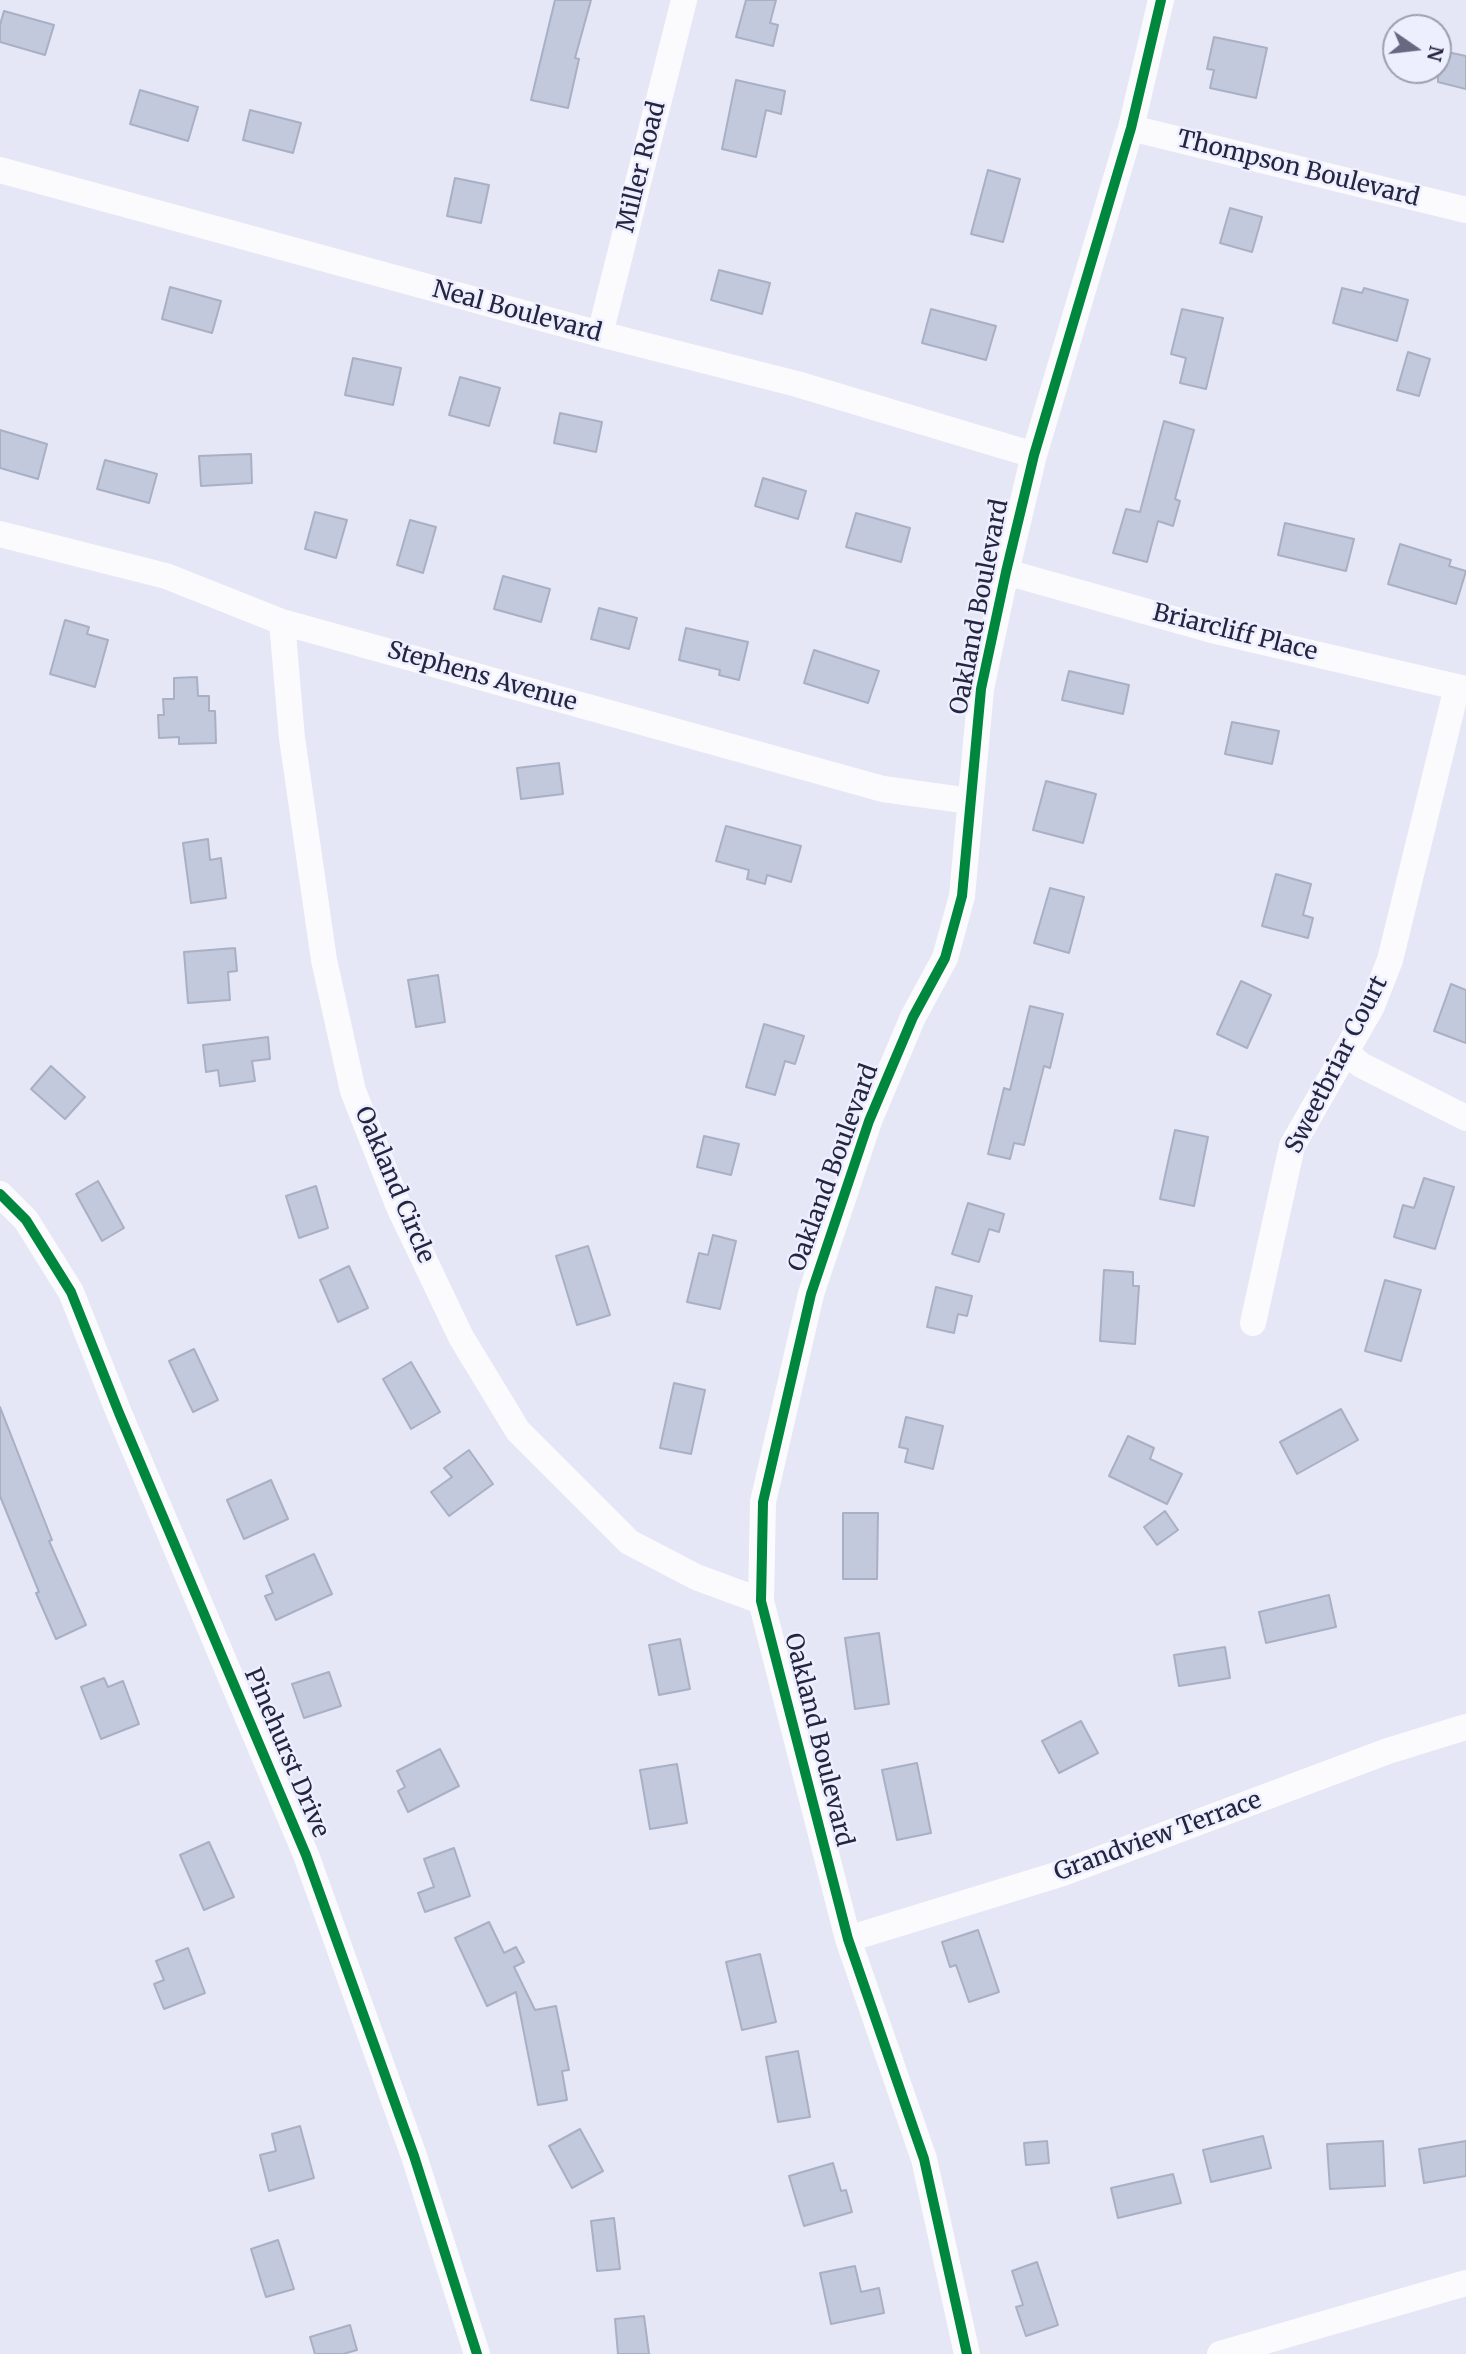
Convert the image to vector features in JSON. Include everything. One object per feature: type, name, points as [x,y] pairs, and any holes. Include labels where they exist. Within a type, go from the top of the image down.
[{"type":"street","name":"Miller Road","points":[[600,334],[684,0]]},
{"type":"street","name":"Oakland Boulevard","points":[[967,2354],[924,2159],[848,1939],[761,1601],[764,1502],[811,1294],[869,1121],[914,1017],[945,958],[962,896],[981,689],[1006,572],[1034,455],[1131,128],[1161,0]]},
{"type":"street","name":"Thompson Boulevard","points":[[1131,128],[1466,210]]},
{"type":"street","name":"Neal Boulevard","points":[[0,170],[600,334],[797,384],[1034,455]]},
{"type":"street","name":"Stephens Avenue","points":[[0,534],[166,576],[282,622],[883,789],[970,801]]},
{"type":"street","name":"Briarcliff Place","points":[[1006,572],[1212,630],[1462,688]]},
{"type":"street","name":"Oakland Circle","points":[[282,622],[292,738],[324,960],[354,1091],[399,1207],[456,1325],[518,1431],[629,1542],[696,1577],[761,1601]]},
{"type":"street","name":"Sweetbriar Court","points":[[1253,1323],[1292,1146],[1372,1006],[1390,960],[1462,688]]},
{"type":"street","points":[[1345,1052],[1361,1065],[1466,1118]]},
{"type":"street","name":"Pinehurst Drive","points":[[0,1194],[26,1220],[71,1292],[119,1413],[306,1854],[414,2156],[477,2354]]},
{"type":"street","name":"Grandview Terrace","points":[[848,1939],[1063,1873],[1388,1751],[1466,1727]]},
{"type":"street","points":[[1220,2354],[1466,2283]]},
{"type":"building","points":[[555,0],[591,0],[575,58],[579,59],[568,108],[531,100]]},
{"type":"building","points":[[746,0],[776,0],[770,23],[778,25],[773,46],[736,37]]},
{"type":"building","points":[[4,11],[54,25],[45,55],[0,42],[0,25]]},
{"type":"building","points":[[1214,37],[1267,48],[1256,98],[1210,88],[1214,70],[1207,69]]},
{"type":"building","points":[[1452,53],[1466,56],[1466,89],[1446,84],[1452,84]]},
{"type":"building","points":[[736,80],[785,91],[781,114],[766,110],[756,157],[722,149]]},
{"type":"building","points":[[140,90],[198,107],[188,141],[130,124]]},
{"type":"building","points":[[250,110],[301,123],[293,153],[243,140]]},
{"type":"building","points":[[988,170],[1020,179],[1003,242],[971,234]]},
{"type":"building","points":[[455,178],[489,185],[481,223],[447,216]]},
{"type":"building","points":[[1230,208],[1262,217],[1252,252],[1220,243]]},
{"type":"building","points":[[719,270],[770,283],[762,314],[711,300]]},
{"type":"building","points":[[170,287],[221,301],[212,333],[162,319]]},
{"type":"building","points":[[1342,288],[1362,293],[1364,288],[1408,300],[1397,341],[1333,323]]},
{"type":"building","points":[[931,309],[996,326],[986,360],[922,343]]},
{"type":"building","points":[[1182,309],[1223,318],[1206,389],[1180,383],[1186,358],[1171,354]]},
{"type":"building","points":[[1408,352],[1430,359],[1419,396],[1397,390]]},
{"type":"building","points":[[353,358],[401,368],[393,405],[345,395]]},
{"type":"building","points":[[460,377],[500,388],[489,426],[449,415]]},
{"type":"building","points":[[560,413],[602,422],[596,452],[554,443]]},
{"type":"building","points":[[1164,421],[1194,430],[1175,499],[1180,501],[1173,526],[1158,521],[1147,562],[1113,553],[1126,509],[1140,512]]},
{"type":"building","points":[[0,430],[47,444],[38,479],[0,468]]},
{"type":"building","points":[[251,454],[252,483],[201,486],[199,456]]},
{"type":"building","points":[[105,460],[157,474],[149,503],[97,489]]},
{"type":"building","points":[[763,478],[806,491],[798,519],[755,506]]},
{"type":"building","points":[[315,512],[347,520],[336,558],[305,549]]},
{"type":"building","points":[[856,513],[910,528],[901,562],[846,547]]},
{"type":"building","points":[[410,520],[436,527],[423,573],[397,565]]},
{"type":"building","points":[[1285,523],[1354,539],[1346,571],[1278,555]]},
{"type":"building","points":[[1400,544],[1451,560],[1449,566],[1466,571],[1456,604],[1388,584]]},
{"type":"building","points":[[503,576],[550,589],[541,622],[494,609]]},
{"type":"building","points":[[599,608],[637,618],[629,649],[591,639]]},
{"type":"building","points":[[65,620],[89,627],[87,634],[108,640],[95,687],[50,674]]},
{"type":"building","points":[[686,628],[748,642],[739,680],[719,675],[720,670],[679,660]]},
{"type":"building","points":[[814,650],[879,671],[868,703],[804,683]]},
{"type":"building","points":[[1069,671],[1129,685],[1123,714],[1062,700]]},
{"type":"building","points":[[197,677],[198,696],[209,696],[209,711],[215,711],[216,743],[179,744],[179,737],[159,738],[158,715],[164,715],[163,699],[174,699],[174,678]]},
{"type":"building","points":[[1232,722],[1279,731],[1272,764],[1225,754]]},
{"type":"building","points":[[559,763],[563,794],[521,799],[517,768]]},
{"type":"building","points":[[1046,781],[1096,794],[1083,843],[1033,830]]},
{"type":"building","points":[[726,826],[801,846],[791,882],[767,875],[765,884],[747,879],[749,870],[716,861]]},
{"type":"building","points":[[208,839],[210,860],[221,858],[226,898],[191,903],[183,843]]},
{"type":"building","points":[[1276,874],[1311,884],[1303,915],[1313,918],[1308,938],[1262,926]]},
{"type":"building","points":[[1050,888],[1084,897],[1069,953],[1034,943]]},
{"type":"building","points":[[235,948],[237,971],[228,972],[230,1000],[188,1003],[184,952]]},
{"type":"building","points":[[438,975],[445,1022],[416,1027],[408,980]]},
{"type":"building","points":[[1241,981],[1271,995],[1247,1048],[1217,1034]]},
{"type":"building","points":[[1451,984],[1466,990],[1466,1043],[1434,1031]]},
{"type":"building","points":[[1030,1006],[1063,1014],[1050,1068],[1044,1066],[1024,1145],[1014,1143],[1010,1159],[988,1154],[1004,1088],[1010,1090]]},
{"type":"building","points":[[764,1024],[804,1036],[795,1064],[785,1061],[775,1095],[746,1087]]},
{"type":"building","points":[[268,1037],[270,1059],[252,1061],[255,1081],[220,1086],[218,1070],[206,1072],[203,1045]]},
{"type":"building","points":[[51,1066],[85,1097],[65,1119],[31,1089]]},
{"type":"building","points":[[1175,1130],[1208,1137],[1194,1206],[1160,1199]]},
{"type":"building","points":[[704,1136],[739,1144],[731,1175],[697,1167]]},
{"type":"building","points":[[1424,1178],[1454,1187],[1435,1249],[1394,1237],[1403,1205],[1414,1208]]},
{"type":"building","points":[[98,1181],[124,1228],[102,1241],[76,1194]]},
{"type":"building","points":[[316,1186],[328,1228],[299,1238],[286,1196]]},
{"type":"building","points":[[968,1203],[1004,1214],[999,1232],[989,1229],[979,1262],[952,1254]]},
{"type":"building","points":[[713,1235],[736,1241],[720,1309],[687,1302],[699,1253],[708,1255]]},
{"type":"building","points":[[588,1246],[610,1315],[577,1325],[556,1256]]},
{"type":"building","points":[[349,1266],[368,1308],[338,1322],[320,1280]]},
{"type":"building","points":[[1104,1270],[1133,1272],[1133,1286],[1139,1286],[1135,1344],[1100,1341]]},
{"type":"building","points":[[1385,1280],[1421,1290],[1401,1361],[1365,1351]]},
{"type":"building","points":[[936,1287],[972,1296],[967,1316],[958,1314],[954,1333],[927,1327]]},
{"type":"building","points":[[194,1349],[218,1400],[193,1412],[169,1361]]},
{"type":"building","points":[[411,1362],[440,1412],[411,1429],[383,1379]]},
{"type":"building","points":[[674,1383],[705,1390],[691,1454],[660,1448]]},
{"type":"building","points":[[0,1407],[52,1540],[49,1541],[86,1625],[56,1639],[0,1496]]},
{"type":"building","points":[[1341,1409],[1358,1440],[1297,1474],[1280,1442]]},
{"type":"building","points":[[906,1417],[943,1426],[933,1469],[905,1462],[908,1449],[899,1447]]},
{"type":"building","points":[[1128,1436],[1154,1448],[1150,1459],[1182,1474],[1167,1504],[1109,1476]]},
{"type":"building","points":[[469,1450],[493,1484],[449,1516],[431,1492],[452,1477],[444,1468]]},
{"type":"building","points":[[271,1480],[288,1519],[244,1539],[227,1500]]},
{"type":"building","points":[[1165,1511],[1178,1530],[1157,1545],[1144,1527]]},
{"type":"building","points":[[843,1513],[878,1513],[877,1579],[843,1579]]},
{"type":"building","points":[[314,1554],[332,1594],[276,1620],[265,1596],[273,1593],[266,1576]]},
{"type":"building","points":[[1329,1595],[1336,1627],[1266,1643],[1259,1612]]},
{"type":"building","points":[[879,1633],[889,1704],[855,1709],[845,1638]]},
{"type":"building","points":[[680,1639],[690,1689],[659,1695],[649,1645]]},
{"type":"building","points":[[1225,1647],[1230,1678],[1179,1686],[1174,1655]]},
{"type":"building","points":[[329,1672],[341,1706],[304,1718],[292,1684]]},
{"type":"building","points":[[104,1678],[108,1687],[123,1681],[139,1724],[101,1739],[81,1687]]},
{"type":"building","points":[[1081,1721],[1098,1753],[1059,1773],[1042,1741]]},
{"type":"building","points":[[440,1749],[459,1786],[408,1812],[398,1791],[405,1787],[397,1771]]},
{"type":"building","points":[[917,1763],[931,1833],[897,1840],[882,1770]]},
{"type":"building","points":[[677,1764],[687,1823],[650,1829],[640,1770]]},
{"type":"building","points":[[209,1842],[234,1897],[204,1910],[180,1855]]},
{"type":"building","points":[[454,1848],[470,1896],[425,1912],[418,1893],[434,1887],[424,1859]]},
{"type":"building","points":[[489,1922],[504,1953],[516,1947],[524,1962],[514,1967],[535,2010],[556,2006],[569,2070],[562,2071],[567,2100],[538,2105],[516,1992],[487,2006],[455,1938]]},
{"type":"building","points":[[978,1930],[999,1992],[969,2002],[956,1965],[950,1967],[942,1942]]},
{"type":"building","points":[[188,1948],[205,1993],[164,2009],[154,1984],[164,1980],[156,1961]]},
{"type":"building","points":[[760,1954],[776,2022],[742,2030],[726,1962]]},
{"type":"building","points":[[798,2051],[810,2117],[778,2122],[766,2057]]},
{"type":"building","points":[[300,2126],[314,2178],[269,2191],[260,2155],[276,2151],[272,2134]]},
{"type":"building","points":[[580,2129],[603,2171],[572,2188],[549,2146]]},
{"type":"building","points":[[1263,2136],[1271,2168],[1211,2182],[1203,2150]]},
{"type":"building","points":[[1047,2141],[1049,2163],[1026,2165],[1024,2143]]},
{"type":"building","points":[[1383,2141],[1385,2186],[1330,2189],[1327,2144]]},
{"type":"building","points":[[1466,2141],[1466,2176],[1424,2183],[1419,2149]]},
{"type":"building","points":[[833,2163],[841,2191],[846,2190],[852,2212],[804,2226],[789,2176]]},
{"type":"building","points":[[1173,2174],[1181,2203],[1118,2218],[1111,2188]]},
{"type":"building","points":[[614,2218],[620,2269],[597,2271],[591,2221]]},
{"type":"building","points":[[278,2240],[294,2289],[266,2297],[251,2249]]},
{"type":"building","points":[[1037,2262],[1058,2325],[1026,2336],[1016,2307],[1023,2305],[1012,2271]]},
{"type":"building","points":[[855,2266],[861,2292],[879,2288],[884,2313],[831,2324],[820,2273]]},
{"type":"building","points":[[644,2316],[649,2354],[618,2354],[615,2319]]},
{"type":"building","points":[[350,2325],[357,2350],[343,2354],[315,2354],[310,2337]]},
{"type":"cycle path","points":[[967,2354],[924,2159],[848,1939],[761,1601],[763,1502],[811,1294],[869,1121],[913,1017],[945,958],[962,896],[981,689],[1006,572],[1034,455],[1131,128],[1161,0]]},
{"type":"cycle path","points":[[0,1194],[26,1220],[71,1292],[119,1413],[306,1855],[414,2156],[477,2354]]}]
